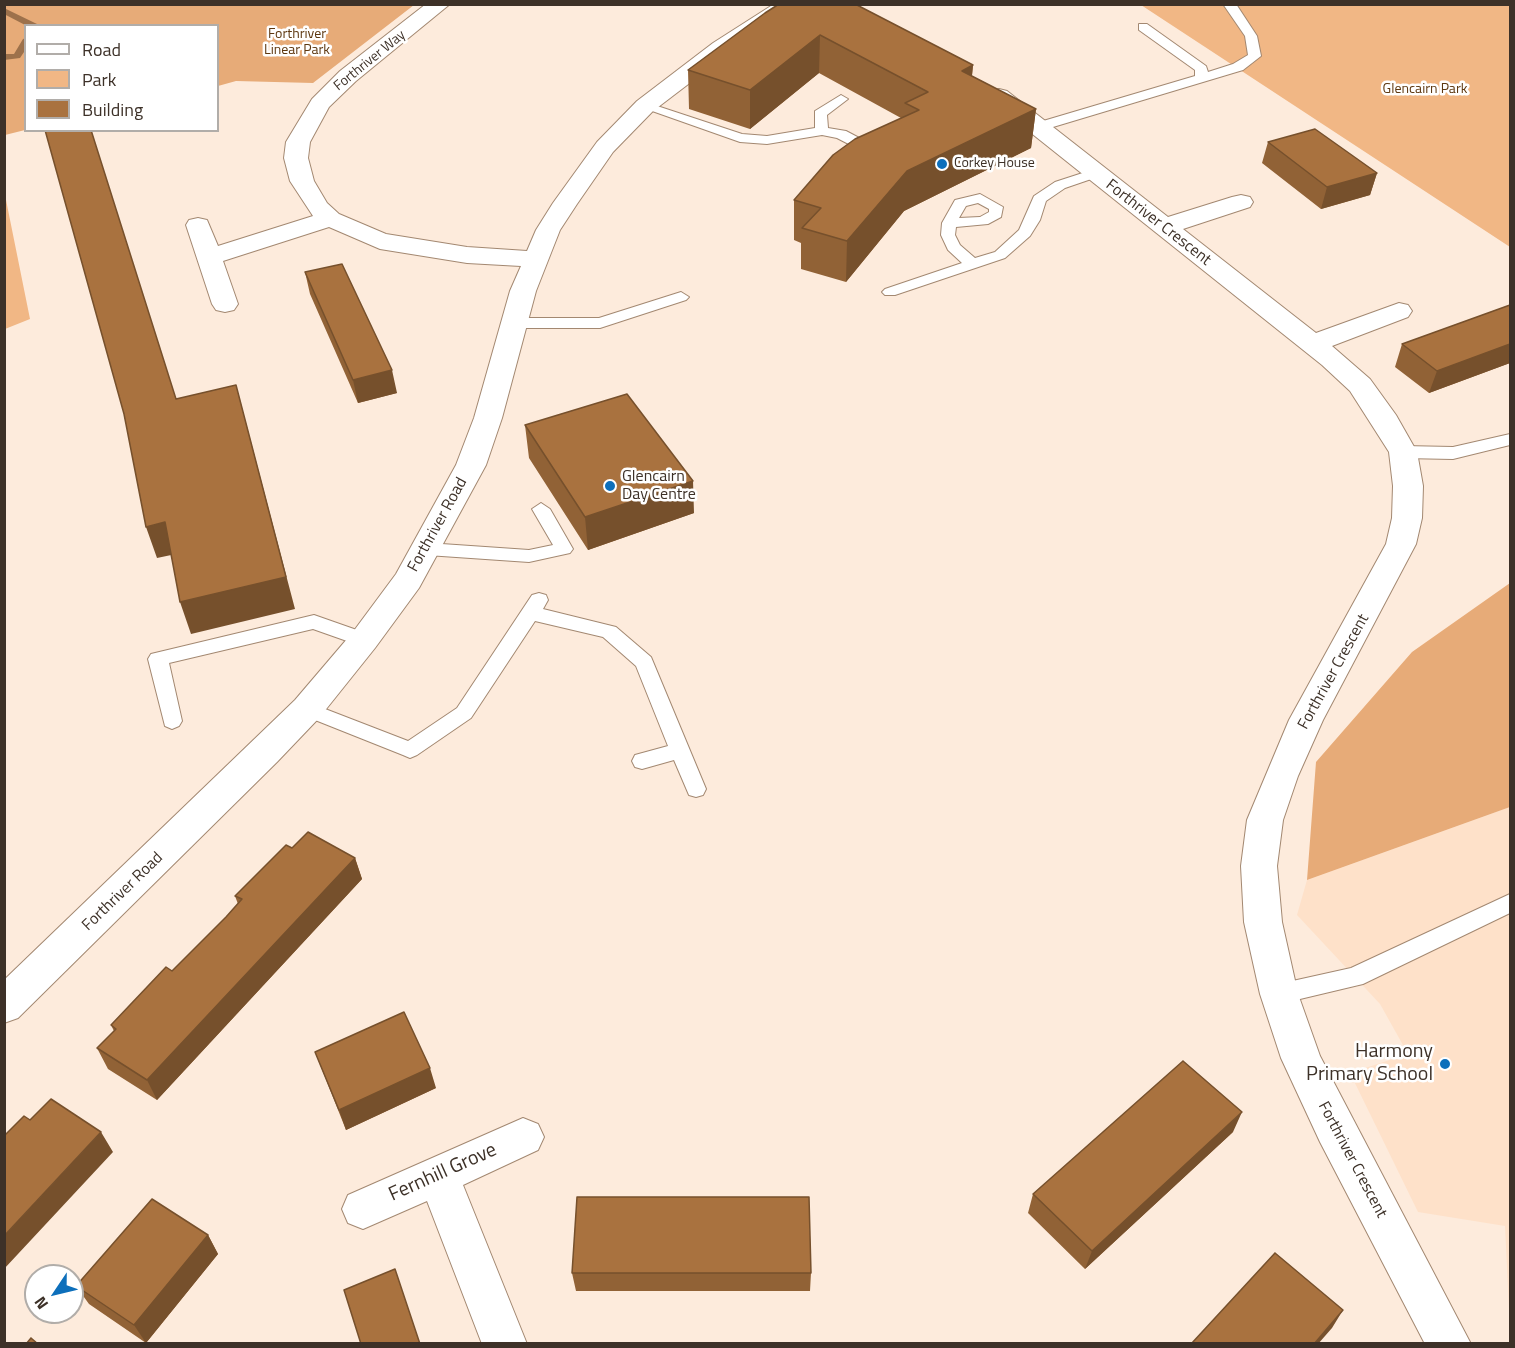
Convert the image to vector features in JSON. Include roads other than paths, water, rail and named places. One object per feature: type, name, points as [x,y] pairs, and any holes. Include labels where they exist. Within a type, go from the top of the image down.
[{"type":"street","name":"Forthriver Way","points":[[440,4],[348,76],[320,104],[303,130],[296,158],[303,181],[317,207],[330,219],[381,241],[417,249],[535,259]]},
{"type":"street","name":"Forthriver Road","points":[[4,1006],[209,808],[307,709],[364,640],[399,593],[427,549],[471,465],[489,418],[514,322],[535,259],[548,230],[582,177],[605,147],[645,106],[721,48],[789,4]]},
{"type":"street","name":"Forthriver Crescent","points":[[978,81],[1313,344],[1360,385],[1382,415],[1402,452],[1408,486],[1407,518],[1401,544],[1306,720],[1281,776],[1265,819],[1259,866],[1263,922],[1279,994],[1301,1058],[1335,1129],[1449,1344]]},
{"type":"street","points":[[1163,227],[1241,202]]},
{"type":"street","points":[[209,257],[330,219]]},
{"type":"street","points":[[198,225],[225,304]]},
{"type":"street","points":[[1313,344],[1399,311]]},
{"type":"street","name":"Fernhill Grove","points":[[363,1209],[523,1137]]},
{"type":"street","points":[[438,1176],[505,1344]]},
{"type":"lane","points":[[1038,127],[1238,67],[1255,56],[1251,36],[1229,4]]},
{"type":"lane","points":[[1143,27],[1201,69],[1202,78]]},
{"type":"lane","points":[[822,131],[820,114],[841,99]]},
{"type":"lane","points":[[645,106],[753,140],[822,131],[842,134],[880,154]]},
{"type":"lane","points":[[890,292],[1000,255],[1025,233],[1033,220],[1039,199],[1049,191],[1095,173]]},
{"type":"lane","points":[[949,223],[948,235],[953,247],[974,265]]},
{"type":"lane","points":[[514,322],[600,323],[681,297]]},
{"type":"lane","points":[[1402,452],[1453,453],[1494,445],[1510,439]]},
{"type":"lane","points":[[427,549],[529,556],[564,549],[541,509]]},
{"type":"lane","points":[[307,709],[410,750],[464,713],[534,607],[609,632],[644,662],[696,789]]},
{"type":"lane","points":[[172,722],[158,658],[314,622],[364,640]]},
{"type":"lane","points":[[642,761],[680,751]]},
{"type":"lane","points":[[1279,994],[1355,976],[1510,903]]},
{"type":"waterway","points":[[4,10],[30,24]]},
{"type":"waterway","points":[[4,57],[17,56],[24,44]]},
{"type":"place","name":"Corkey House","points":[[942,164]]},
{"type":"place","name":"Glencairn Day Centre","points":[[610,486]]},
{"type":"place","name":"Harmony Primary School","points":[[1445,1064]]},
{"type":"park label","name":"Forthriver Linear Park","points":[[297,44]]},
{"type":"park label","name":"Glencairn Park","points":[[1425,90]]}]
